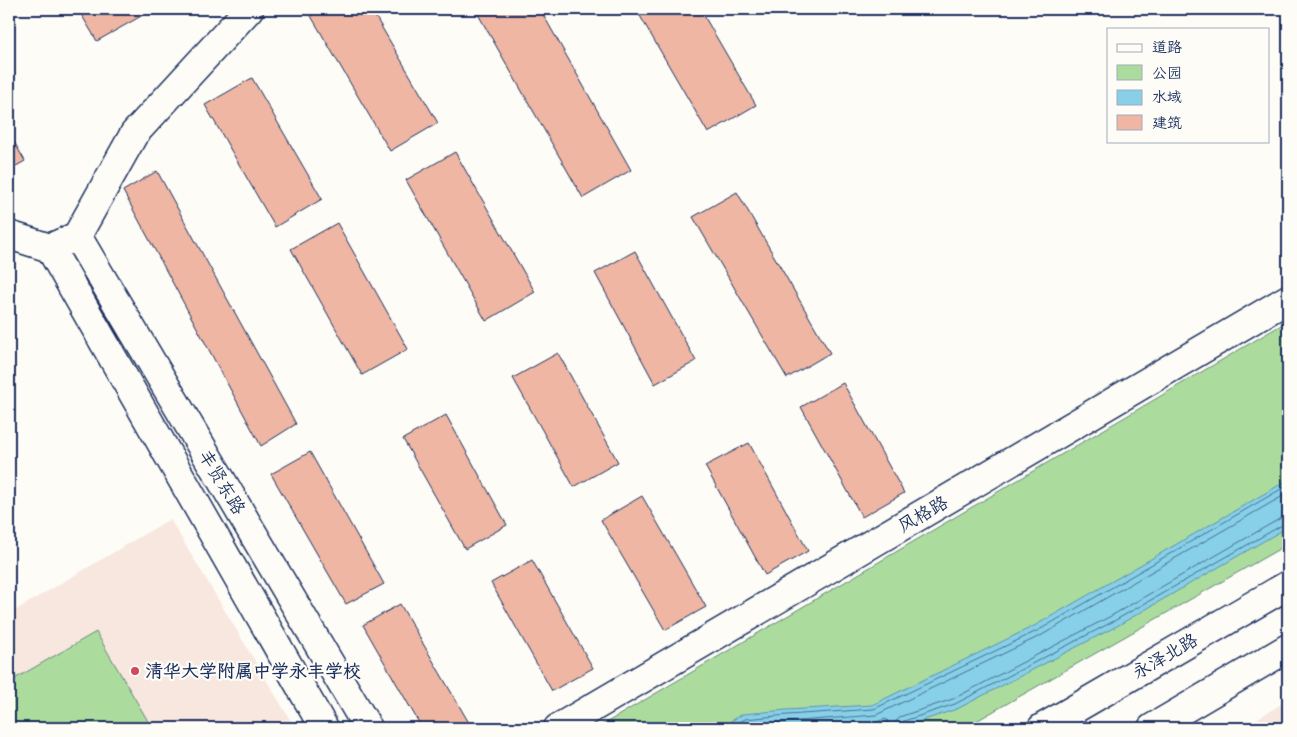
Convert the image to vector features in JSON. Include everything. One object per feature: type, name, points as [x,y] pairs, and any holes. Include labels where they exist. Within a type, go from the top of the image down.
[{"type":"street","points":[[9,235],[50,248],[77,236],[134,134],[250,9]]},
{"type":"street","name":"丰贤东路","points":[[77,236],[368,728]]},
{"type":"street","name":"丰贤东路","points":[[50,248],[324,728]]},
{"type":"street","name":"风格路","points":[[558,728],[1288,299]]},
{"type":"street","name":"永泽北路","points":[[1042,728],[1288,585]]},
{"type":"street","points":[[1152,728],[1288,648]]},
{"type":"shaded area","name":"清华大学附属中学永丰学校","points":[[170,519],[295,728],[9,728],[9,614]]},
{"type":"shaded area","points":[[1288,700],[1288,728],[1242,728]]},
{"type":"green space","points":[[1288,321],[1288,544],[964,728],[597,728]]},
{"type":"green space","points":[[96,632],[152,728],[9,728],[9,682]]},
{"type":"water","points":[[1288,480],[1288,527],[1117,626],[957,709],[900,728],[719,728],[743,714],[872,705],[1036,625]]},
{"type":"building","points":[[78,9],[139,9],[143,15],[97,41]]},
{"type":"building","points":[[322,9],[371,9],[438,123],[390,151],[311,16]]},
{"type":"building","points":[[475,9],[540,9],[631,170],[583,198]]},
{"type":"building","points":[[636,9],[700,9],[756,105],[708,133]]},
{"type":"building","points":[[252,78],[322,199],[275,227],[205,105]]},
{"type":"building","points":[[9,133],[25,161],[9,170]]},
{"type":"building","points":[[455,152],[535,292],[486,321],[406,180]]},
{"type":"building","points":[[157,171],[296,424],[261,446],[123,191]]},
{"type":"building","points":[[737,192],[830,353],[787,378],[693,217]]},
{"type":"building","points":[[337,223],[408,349],[362,375],[291,249]]},
{"type":"building","points":[[635,251],[696,361],[655,384],[595,273]]},
{"type":"building","points":[[558,353],[618,462],[574,487],[513,378]]},
{"type":"building","points":[[843,383],[904,493],[862,517],[801,407]]},
{"type":"building","points":[[446,415],[507,525],[465,549],[403,439]]},
{"type":"building","points":[[749,443],[808,551],[765,575],[705,466]]},
{"type":"building","points":[[310,452],[384,584],[346,604],[271,474]]},
{"type":"building","points":[[642,496],[706,607],[665,630],[601,520]]},
{"type":"building","points":[[532,560],[593,668],[552,691],[491,583]]},
{"type":"building","points":[[400,604],[472,728],[422,728],[363,625]]},
{"type":"place","name":"清华大学附属中学永丰学校","points":[[135,671]]}]
